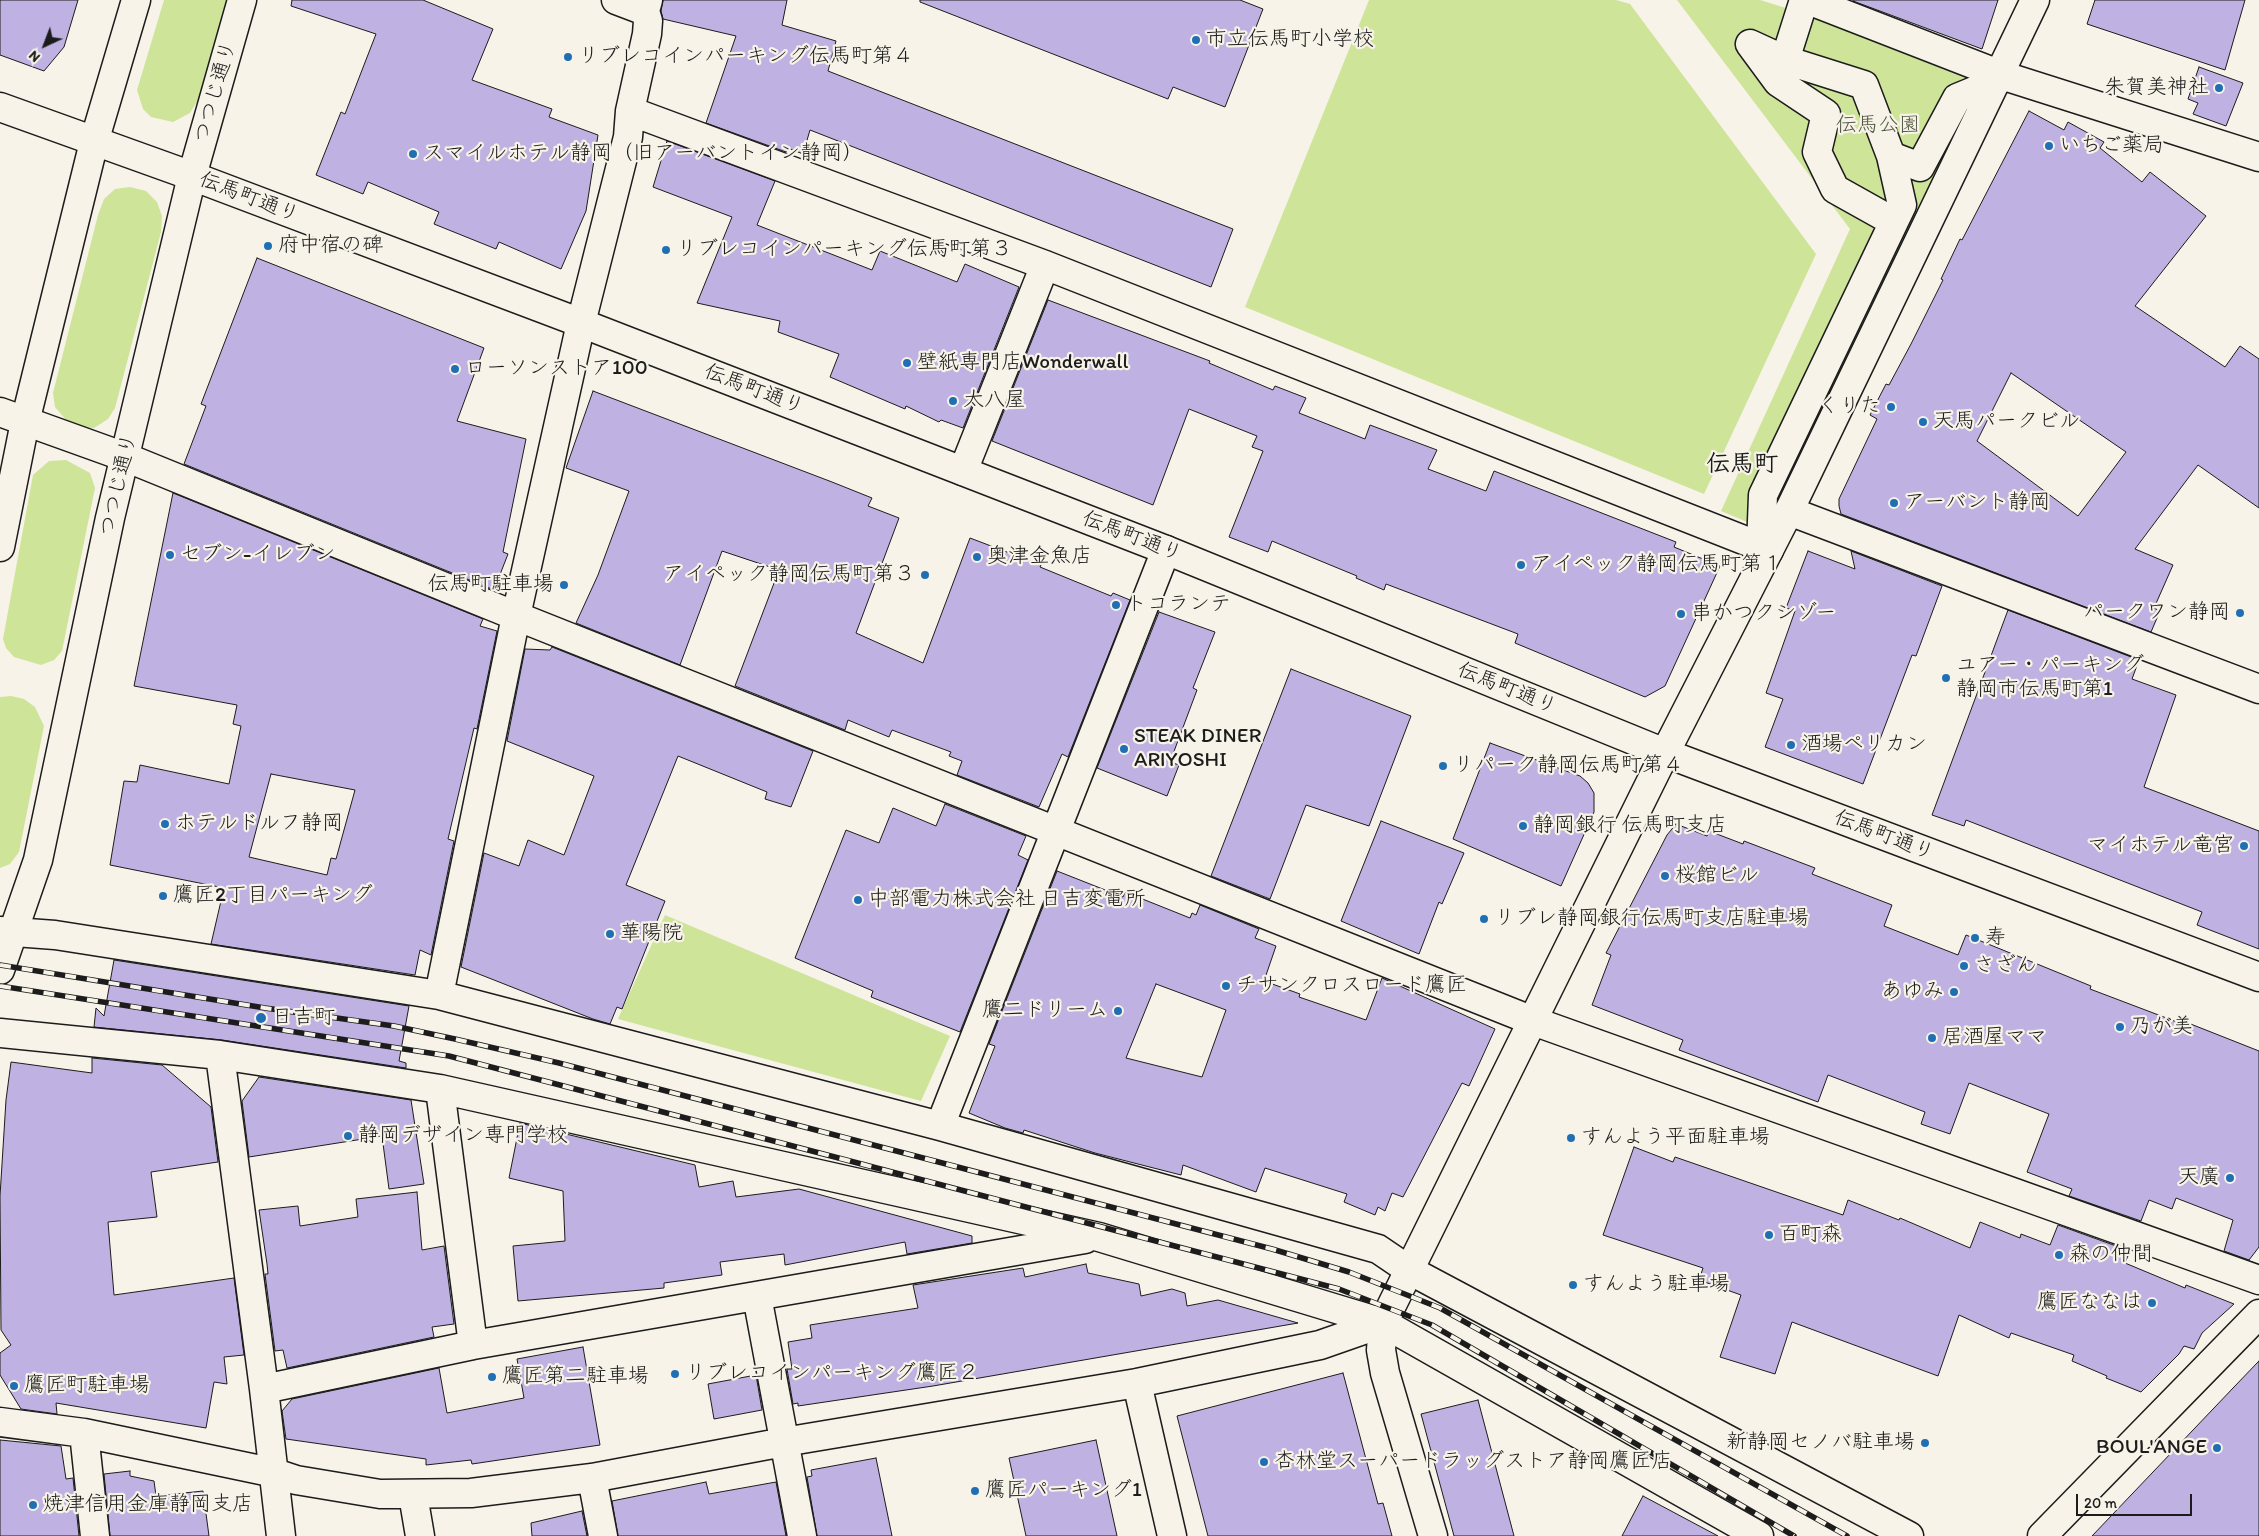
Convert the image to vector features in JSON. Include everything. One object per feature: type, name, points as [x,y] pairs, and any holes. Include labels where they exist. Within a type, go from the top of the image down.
[{"type":"street","points":[[0,547],[12,417],[136,0]]},
{"type":"street","name":"つつじ通り","points":[[0,970],[7,931],[38,860],[125,457],[192,176],[242,0]]},
{"type":"street","points":[[439,995],[516,616],[581,323],[628,137],[630,111],[647,34],[647,6],[616,0]]},
{"type":"street","points":[[1785,60],[1804,0]]},
{"type":"street","points":[[1808,0],[1999,78],[2259,157]]},
{"type":"street","points":[[1433,1536],[1385,1373],[1381,1350],[1383,1323],[1765,549],[1789,511],[2035,0]]},
{"type":"street","points":[[1765,549],[1763,495],[1894,222],[1902,205],[1891,156],[1864,85],[1785,60],[1750,44],[1778,82],[1826,114],[1818,152],[1835,189],[1894,222]]},
{"type":"street","points":[[1891,156],[1920,167],[1957,98],[1999,78]]},
{"type":"street","name":"伝馬町通り","points":[[0,107],[192,176],[581,323],[1166,550],[1665,753],[2259,977]]},
{"type":"street","points":[[630,111],[1045,265],[1765,549]]},
{"type":"street","points":[[963,471],[1045,265]]},
{"type":"street","points":[[12,417],[125,457],[516,616],[1533,1021],[2259,1280]]},
{"type":"street","points":[[1789,511],[2259,689]]},
{"type":"street","points":[[940,1126],[1166,550]]},
{"type":"street","points":[[7,931],[55,935],[439,995],[940,1126],[1378,1249],[1409,1270],[1909,1536]]},
{"type":"street","points":[[0,1033],[220,1055],[440,1089],[1099,1236],[1383,1323],[1759,1536]]},
{"type":"street","points":[[220,1055],[275,1473],[281,1536]]},
{"type":"street","points":[[440,1089],[473,1345]]},
{"type":"street","points":[[264,1389],[473,1345],[1099,1236]]},
{"type":"street","points":[[757,1296],[802,1536]]},
{"type":"street","points":[[2042,1536],[2259,1314]]},
{"type":"street","points":[[0,1422],[84,1433],[275,1473],[296,1480],[380,1494],[471,1493],[592,1478],[784,1442],[1136,1383],[1320,1345],[1383,1323]]},
{"type":"street","points":[[1136,1383],[1172,1536]]},
{"type":"street","points":[[84,1433],[95,1536]]},
{"type":"street","points":[[592,1478],[603,1536]]},
{"type":"street","points":[[413,1495],[420,1536]]},
{"type":"green space","points":[[164,0],[228,0],[198,100],[190,113],[173,122],[151,117],[143,109],[137,90]]},
{"type":"green space","points":[[1369,0],[1616,0],[1630,4],[1816,254],[1704,494],[1245,307]]},
{"type":"green space","name":"伝馬公園","points":[[1677,0],[1760,0],[2001,75],[1764,529],[1721,511],[1850,229]]},
{"type":"green space","points":[[130,187],[146,191],[157,202],[162,216],[161,232],[115,408],[108,419],[94,428],[80,427],[66,420],[55,407],[53,393],[98,215],[104,199],[115,189]]},
{"type":"green space","points":[[66,460],[90,473],[95,488],[62,651],[54,660],[41,665],[14,657],[6,648],[3,639],[33,475],[49,461]]},
{"type":"green space","points":[[11,696],[24,699],[35,707],[44,726],[19,852],[10,864],[0,868],[0,697]]},
{"type":"green space","points":[[665,915],[950,1036],[921,1101],[618,1019]]},
{"type":"building","points":[[0,0],[78,0],[64,47],[44,71],[0,55]]},
{"type":"building","points":[[292,0],[423,0],[493,29],[472,80],[552,109],[549,117],[598,135],[586,211],[561,269],[499,242],[496,249],[434,224],[439,212],[368,182],[363,194],[316,175],[341,112],[345,114],[376,34],[291,6]]},
{"type":"building","points":[[663,0],[787,0],[782,25],[836,41],[828,71],[1233,229],[1211,287],[810,130],[803,154],[788,148],[786,152],[706,123],[736,36],[663,19],[661,11]]},
{"type":"building","points":[[920,0],[1240,0],[1263,9],[1225,107],[1173,87],[1168,99],[920,2]]},
{"type":"building","points":[[1853,0],[1998,0],[1982,49],[1853,1]]},
{"type":"building","points":[[2095,0],[2245,0],[2225,70],[2087,24]]},
{"type":"building","points":[[2199,67],[2243,83],[2226,126],[2193,114],[2198,103],[2188,99]]},
{"type":"building","points":[[2029,111],[2064,130],[2068,122],[2104,142],[2100,148],[2142,182],[2150,172],[2206,216],[2135,306],[2225,367],[2240,346],[2259,359],[2259,508],[2198,465],[2135,549],[2173,565],[2154,608],[2160,611],[2151,632],[1841,514],[1839,499],[1877,419],[1870,415],[1886,384],[1889,385],[1911,344],[1943,280],[1941,279],[1960,239],[1962,240]],"holes":[[[2011,373],[2126,452],[2078,516],[1977,441]]]},
{"type":"building","points":[[667,141],[775,181],[757,225],[872,270],[880,251],[957,282],[965,264],[1019,287],[963,428],[941,420],[939,422],[906,406],[905,409],[830,377],[839,354],[778,332],[780,321],[697,303],[732,217],[653,187]]},
{"type":"building","points":[[257,258],[484,348],[457,421],[526,439],[503,552],[508,554],[494,590],[184,464],[206,406],[201,404]]},
{"type":"building","points":[[1048,300],[1210,361],[1209,363],[1273,390],[1275,386],[1306,398],[1299,413],[1365,439],[1370,425],[1437,450],[1428,469],[1486,491],[1494,471],[1676,542],[1674,547],[1720,566],[1665,686],[1645,697],[1515,643],[1518,634],[1386,584],[1384,590],[1356,578],[1357,576],[1272,541],[1268,552],[1229,537],[1263,451],[1252,447],[1257,436],[1189,409],[1153,505],[992,441]]},
{"type":"building","points":[[593,391],[872,498],[868,506],[899,518],[856,633],[923,663],[970,538],[1041,565],[1040,567],[1111,596],[1113,593],[1130,600],[1068,757],[1062,754],[1039,807],[957,775],[962,761],[949,756],[951,752],[892,730],[889,737],[848,720],[845,730],[735,686],[779,570],[722,551],[680,665],[576,623],[598,575],[629,491],[566,468]]},
{"type":"building","points":[[173,493],[483,619],[480,626],[497,631],[477,729],[474,728],[448,839],[454,841],[431,955],[420,950],[415,975],[211,944],[224,888],[110,865],[124,781],[137,782],[140,765],[229,784],[241,726],[233,724],[237,705],[134,686]],"holes":[[[271,774],[355,790],[336,859],[331,858],[327,875],[249,857]]]},
{"type":"building","points":[[1808,551],[1855,569],[1851,551],[1942,586],[1916,656],[1912,655],[1863,784],[1765,747],[1783,699],[1766,693],[1795,611],[1786,608]]},
{"type":"building","points":[[2008,610],[2139,660],[2132,679],[2176,695],[2144,787],[2259,831],[2259,949],[2197,925],[2202,912],[1966,820],[1964,826],[1932,815]]},
{"type":"building","points":[[1159,612],[1215,632],[1193,688],[1197,690],[1170,762],[1179,765],[1167,796],[1097,768]]},
{"type":"building","points":[[552,647],[813,751],[791,807],[765,799],[767,792],[678,756],[626,885],[665,901],[622,1009],[617,1007],[610,1024],[461,967],[484,853],[519,866],[528,840],[564,855],[594,776],[507,741],[525,649],[550,650]]},
{"type":"building","points":[[1291,669],[1411,716],[1369,826],[1306,805],[1270,899],[1211,876]]},
{"type":"building","name":"静岡銀行 伝馬町支店","points":[[1490,743],[1580,776],[1588,783],[1594,793],[1594,812],[1561,886],[1453,839]]},
{"type":"building","points":[[945,804],[1026,836],[1018,855],[1028,860],[960,1032],[871,997],[873,991],[795,958],[846,830],[879,843],[893,808],[936,826]]},
{"type":"building","points":[[1381,821],[1464,853],[1442,904],[1439,902],[1419,954],[1341,921]]},
{"type":"building","points":[[1676,824],[1707,836],[1709,831],[1743,844],[1744,841],[1815,868],[1812,874],[1892,905],[1884,926],[1958,955],[1966,935],[2091,986],[2090,989],[2177,1022],[2178,1019],[2259,1051],[2259,1247],[2249,1260],[2224,1251],[2233,1220],[2176,1198],[2172,1209],[2149,1200],[2141,1221],[2069,1196],[2072,1189],[2027,1172],[2049,1114],[1969,1083],[1950,1134],[1921,1124],[1925,1112],[1828,1075],[1818,1102],[1679,1050],[1683,1040],[1592,1005],[1611,955],[1606,953],[1667,835]]},
{"type":"building","points":[[1057,871],[1123,897],[1125,892],[1190,918],[1192,913],[1196,915],[1200,905],[1259,929],[1255,938],[1276,946],[1264,981],[1300,994],[1299,997],[1366,1020],[1382,978],[1495,1029],[1469,1086],[1462,1083],[1403,1197],[1392,1193],[1385,1211],[1378,1207],[1375,1215],[1344,1202],[1347,1194],[1265,1168],[1256,1192],[1183,1165],[1181,1175],[1095,1153],[1024,1130],[1023,1133],[1005,1128],[969,1113],[995,1046],[989,1044]],"holes":[[[1156,984],[1226,1010],[1202,1077],[1126,1058]]]},
{"type":"building","points":[[114,960],[409,1006],[399,1061],[406,1063],[406,1068],[222,1040],[94,1027],[96,1008],[104,1016]]},
{"type":"building","points":[[92,1058],[162,1065],[211,1107],[218,1162],[151,1172],[157,1217],[108,1222],[114,1295],[234,1278],[244,1355],[224,1357],[227,1384],[214,1382],[206,1428],[56,1403],[57,1414],[21,1409],[0,1375],[0,1353],[11,1345],[1,1330],[0,1196],[6,1100],[11,1062],[92,1073]]},
{"type":"building","points":[[259,1077],[411,1100],[424,1184],[389,1189],[382,1136],[249,1157],[242,1101]]},
{"type":"building","points":[[520,1123],[695,1165],[699,1187],[733,1181],[736,1197],[799,1189],[972,1236],[972,1243],[907,1254],[905,1242],[785,1265],[784,1254],[720,1262],[722,1275],[664,1283],[664,1288],[518,1301],[513,1246],[565,1241],[563,1191],[509,1178]]},
{"type":"building","points":[[1634,1147],[1673,1162],[1675,1157],[1843,1215],[1848,1200],[1899,1220],[1900,1218],[1970,1248],[1980,1222],[2020,1238],[2021,1234],[2050,1245],[2058,1225],[2130,1251],[2125,1263],[2185,1288],[2186,1285],[2234,1304],[2202,1333],[2194,1349],[2184,1346],[2179,1354],[2141,1392],[2106,1378],[2107,1376],[2072,1361],[2074,1355],[2011,1333],[2009,1338],[1959,1315],[1938,1376],[1792,1322],[1775,1374],[1720,1357],[1741,1295],[1699,1280],[1703,1268],[1603,1235]]},
{"type":"building","points":[[417,1192],[422,1250],[444,1246],[454,1324],[432,1327],[434,1337],[287,1368],[283,1350],[275,1351],[265,1274],[268,1274],[267,1264],[259,1210],[298,1206],[300,1226],[358,1217],[356,1199]]},
{"type":"building","points":[[1086,1264],[1088,1273],[1139,1284],[1141,1296],[1172,1289],[1185,1293],[1187,1306],[1218,1300],[1298,1323],[933,1386],[798,1406],[798,1403],[793,1404],[787,1369],[792,1369],[788,1342],[812,1338],[810,1325],[918,1308],[913,1285],[1023,1268],[1025,1277]]},
{"type":"building","points":[[583,1347],[600,1445],[472,1464],[471,1460],[426,1465],[426,1459],[286,1439],[282,1411],[292,1399],[439,1368],[447,1413],[524,1398],[517,1359]]},
{"type":"building","name":"BOUL'ANGE","points":[[2259,1361],[2259,1536],[2092,1536],[2234,1387]]},
{"type":"building","points":[[1343,1373],[1378,1504],[1383,1503],[1392,1536],[1208,1536],[1177,1416]]},
{"type":"building","points":[[756,1375],[762,1410],[714,1419],[708,1384]]},
{"type":"building","points":[[1478,1400],[1514,1536],[1454,1536],[1421,1414]]},
{"type":"building","points":[[0,1440],[61,1446],[66,1479],[73,1478],[79,1536],[0,1536]]},
{"type":"building","points":[[1096,1440],[1117,1536],[1026,1536],[1009,1458]]},
{"type":"building","points":[[876,1458],[892,1536],[817,1536],[807,1477],[812,1476],[811,1470]]},
{"type":"building","points":[[130,1471],[130,1476],[154,1481],[156,1496],[203,1491],[209,1536],[110,1536],[104,1474]]},
{"type":"building","points":[[706,1482],[709,1494],[776,1482],[786,1536],[618,1536],[612,1501]]},
{"type":"building","points":[[1643,1496],[1718,1536],[1622,1536]]},
{"type":"building","points":[[582,1511],[587,1536],[532,1536],[531,1523]]},
{"type":"railway","points":[[0,965],[265,1008],[394,1026],[455,1039],[559,1063],[1272,1249],[1349,1272],[1440,1308],[1847,1536]]},
{"type":"railway","points":[[0,986],[449,1056],[1339,1289],[1432,1325],[1794,1536]]},
{"type":"place","name":"市立伝馬町小学校","points":[[1196,40]]},
{"type":"place","name":"リブレコインパーキング伝馬町第４","points":[[568,57]]},
{"type":"place","name":"朱賀美神社","points":[[2219,88]]},
{"type":"place","name":"いちご薬局","points":[[2049,146]]},
{"type":"place","name":"スマイルホテル静岡（旧アーバントイン静岡）","points":[[413,154]]},
{"type":"place","name":"府中宿の碑","points":[[268,246]]},
{"type":"place","name":"リブレコインパーキング伝馬町第３","points":[[666,250]]},
{"type":"place","name":"壁紙専門店Wonderwall","points":[[907,363]]},
{"type":"place","name":"ローソンストア100","points":[[455,369]]},
{"type":"place","name":"太八屋","points":[[953,401]]},
{"type":"place","name":"くりた","points":[[1891,407]]},
{"type":"place","name":"天馬パークビル","points":[[1923,422]]},
{"type":"place","name":"アーバント静岡","points":[[1894,503]]},
{"type":"place","name":"セブン-イレブン","points":[[170,555]]},
{"type":"place","name":"奥津金魚店","points":[[977,557]]},
{"type":"place","name":"アイペック静岡伝馬町第１","points":[[1521,565]]},
{"type":"place","name":"アイペック静岡伝馬町第３","points":[[925,575]]},
{"type":"place","name":"伝馬町駐車場","points":[[564,585]]},
{"type":"place","name":"トコランテ","points":[[1116,605]]},
{"type":"place","name":"パークワン静岡","points":[[2240,613]]},
{"type":"place","name":"串かつクシゾー","points":[[1681,614]]},
{"type":"place","name":"ユアー・パーキング 静岡市伝馬町第1","points":[[1946,678]]},
{"type":"place","name":"酒場ペリカン","points":[[1791,745]]},
{"type":"place","name":"STEAK DINER ARIYOSHI","points":[[1124,749]]},
{"type":"place","name":"リパーク静岡伝馬町第４","points":[[1443,766]]},
{"type":"place","name":"ホテルドルフ静岡","points":[[165,824]]},
{"type":"place","name":"静岡銀行 伝馬町支店","points":[[1523,826]]},
{"type":"place","name":"マイホテル竜宮","points":[[2244,846]]},
{"type":"place","name":"桜館ビル","points":[[1665,876]]},
{"type":"place","name":"鷹匠2丁目パーキング","points":[[163,896]]},
{"type":"place","name":"中部電力株式会社 日吉変電所","points":[[858,900]]},
{"type":"place","name":"リブレ静岡銀行伝馬町支店駐車場","points":[[1484,919]]},
{"type":"place","name":"華陽院","points":[[610,934]]},
{"type":"place","name":"寿","points":[[1975,938]]},
{"type":"place","name":"さざん","points":[[1964,966]]},
{"type":"place","name":"チサンクロスロード鷹匠","points":[[1226,986]]},
{"type":"place","name":"あゆみ","points":[[1954,992]]},
{"type":"place","name":"鷹二ドリーム","points":[[1118,1011]]},
{"type":"place","name":"日吉町","points":[[261,1018]]},
{"type":"place","name":"乃が美","points":[[2120,1027]]},
{"type":"place","name":"居酒屋ママ","points":[[1932,1038]]},
{"type":"place","name":"静岡デザイン専門学校","points":[[348,1136]]},
{"type":"place","name":"すんよう平面駐車場","points":[[1571,1138]]},
{"type":"place","name":"天廣","points":[[2230,1178]]},
{"type":"place","name":"百町森","points":[[1769,1235]]},
{"type":"place","name":"森の仲間","points":[[2059,1255]]},
{"type":"place","name":"すんよう駐車場","points":[[1573,1285]]},
{"type":"place","name":"鷹匠ななは","points":[[2152,1303]]},
{"type":"place","name":"リブレコインパーキング鷹匠２","points":[[675,1374]]},
{"type":"place","name":"鷹匠第二駐車場","points":[[492,1377]]},
{"type":"place","name":"鷹匠町駐車場","points":[[14,1386]]},
{"type":"place","name":"新静岡セノバ駐車場","points":[[1925,1443]]},
{"type":"place","name":"BOUL'ANGE","points":[[2217,1448]]},
{"type":"place","name":"杏林堂スーパードラッグストア静岡鷹匠店","points":[[1264,1462]]},
{"type":"place","name":"鷹匠パーキング1","points":[[975,1491]]},
{"type":"place","name":"焼津信用金庫静岡支店","points":[[33,1505]]},
{"type":"district","name":"伝馬町","points":[[1742,465]]}]
